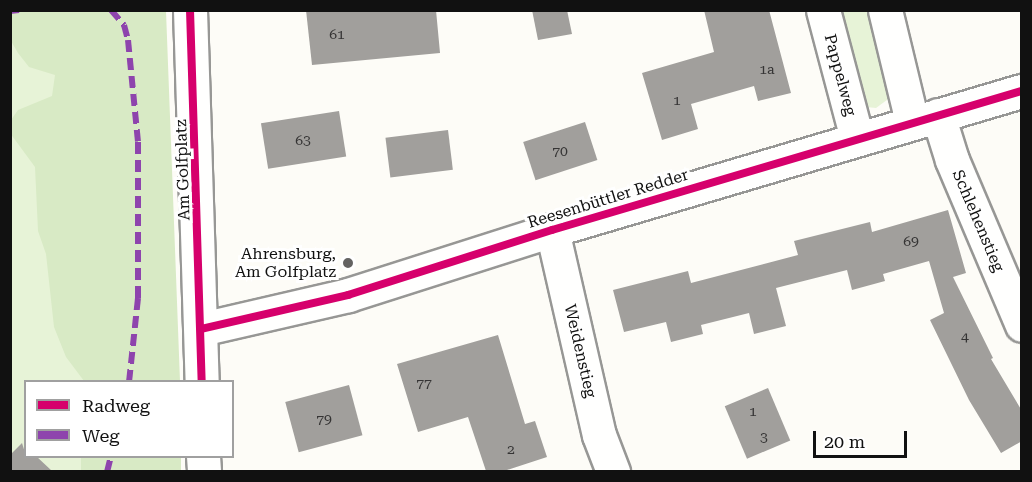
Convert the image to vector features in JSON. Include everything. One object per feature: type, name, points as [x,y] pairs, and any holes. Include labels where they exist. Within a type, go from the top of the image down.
[{"type":"street","name":"Am Golfplatz","points":[[190,10],[202,380]]},
{"type":"street","name":"Pappelweg","points":[[823,10],[857,139]]},
{"type":"street","points":[[885,10],[925,119]]},
{"type":"street","name":"Reesenbüttler Redder","points":[[201,329],[348,295],[552,230],[1022,91]]},
{"type":"street","name":"Schlehenstieg","points":[[925,119],[952,160],[1022,326]]},
{"type":"street","name":"Weidenstieg","points":[[552,230],[599,435],[613,471]]},
{"type":"green space","points":[[11,10],[166,11],[180,380],[83,380],[66,357],[54,327],[46,254],[38,231],[35,167],[10,133],[11,120],[18,110],[52,96],[55,75],[29,67],[11,41]]},
{"type":"green space","points":[[10,11],[160,11],[175,380],[24,380],[24,458],[176,458],[176,471],[11,471]]},
{"type":"green space","points":[[835,11],[871,11],[891,97],[876,108],[866,107],[858,98]]},
{"type":"green space","points":[[81,458],[181,458],[181,472],[81,472]]},
{"type":"building","points":[[306,10],[436,10],[440,53],[312,65]]},
{"type":"building","points":[[532,10],[567,10],[572,34],[538,40]]},
{"type":"building","points":[[704,10],[769,10],[791,93],[758,101],[754,86],[691,104],[698,129],[662,140],[642,73],[714,52]]},
{"type":"building","points":[[339,111],[346,156],[268,169],[261,123]]},
{"type":"building","points":[[585,122],[597,160],[536,180],[523,142]]},
{"type":"building","points":[[448,130],[453,170],[390,177],[385,138]]},
{"type":"building","points":[[948,210],[966,273],[953,277],[993,358],[991,359],[1022,411],[1022,441],[1001,453],[969,400],[930,320],[944,313],[929,261],[883,274],[885,281],[852,290],[847,270],[776,288],[786,326],[754,334],[749,313],[701,325],[703,334],[671,342],[666,322],[624,332],[613,290],[688,271],[691,283],[798,255],[794,241],[870,222],[872,232]]},
{"type":"building","points":[[498,335],[525,424],[535,421],[547,457],[504,471],[486,471],[468,417],[418,432],[397,364]]},
{"type":"building","points":[[349,385],[362,435],[299,452],[285,402]]},
{"type":"building","points":[[768,388],[790,440],[747,459],[725,406]]},
{"type":"building","points":[[22,443],[24,458],[38,458],[52,471],[10,471],[10,455]]},
{"type":"marked path","points":[[10,11],[19,10]]},
{"type":"marked path","points":[[111,10],[124,25],[128,40],[138,142],[138,298],[129,380]]},
{"type":"marked path","points":[[107,472],[110,458]]},
{"type":"cycle path","points":[[190,10],[202,380]]},
{"type":"cycle path","points":[[201,329],[348,295],[552,230],[1022,91]]},
{"type":"place","name":"Ahrensburg, Am Golfplatz","points":[[348,263]]}]
